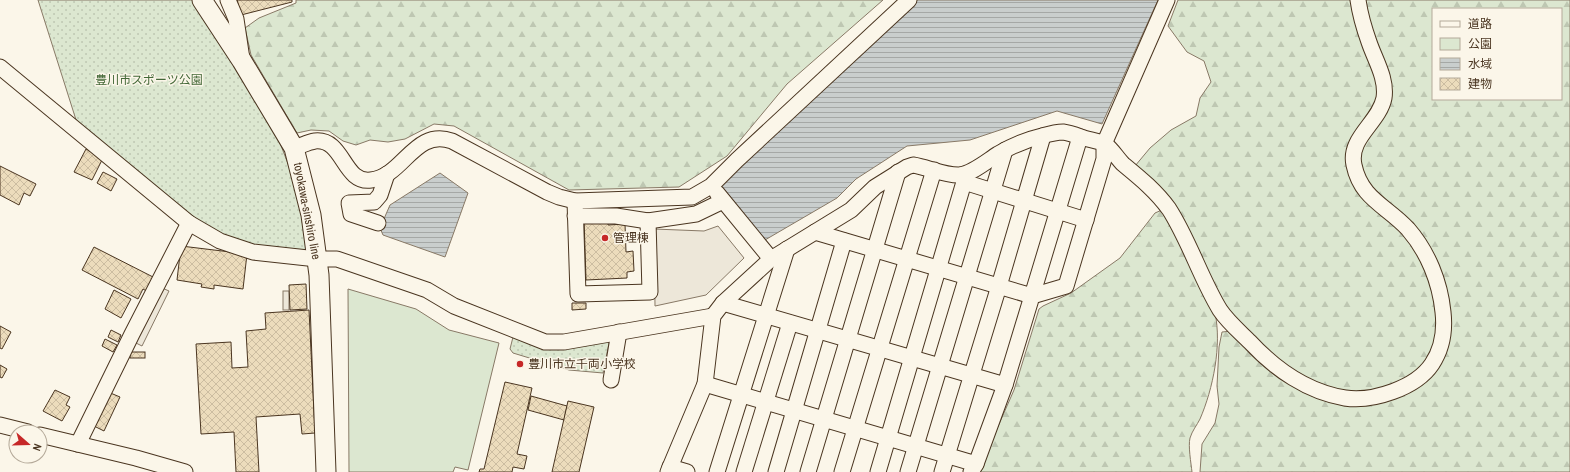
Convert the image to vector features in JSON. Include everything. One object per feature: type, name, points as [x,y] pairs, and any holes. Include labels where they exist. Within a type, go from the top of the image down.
[{"type":"main road","name":"toyokawa-sinshiro line","points":[[202,0],[242,61],[294,148],[311,215],[319,275],[326,472]]},
{"type":"street","points":[[228,0],[236,19],[242,61]]},
{"type":"street","points":[[575,209],[692,197],[711,186],[909,0]]},
{"type":"street","points":[[815,232],[1032,296],[1066,286],[1104,159],[1104,144],[1167,0]]},
{"type":"street","points":[[878,472],[938,268],[962,179],[1005,150],[1024,140],[1064,132],[1104,144],[1122,162],[1148,184],[1168,208],[1176,222],[1221,312],[1265,359],[1290,376],[1317,389],[1346,398],[1365,399],[1378,397],[1411,382],[1431,365],[1437,355],[1444,327],[1443,309],[1435,277],[1426,256],[1407,229],[1363,189],[1357,177],[1353,160],[1354,150],[1358,140],[1374,120],[1381,107],[1385,88],[1382,75],[1369,41],[1358,0]]},
{"type":"street","points":[[0,67],[189,223],[220,241],[253,252],[317,259],[337,259],[427,290],[454,306],[545,342],[564,342],[713,316]]},
{"type":"street","points":[[942,472],[1044,136]]},
{"type":"street","points":[[294,148],[314,141],[322,141],[336,149],[351,172],[358,178],[370,181],[387,174],[424,142],[438,137],[445,138],[452,140],[547,192],[559,197],[575,209],[648,221],[696,214],[723,201]]},
{"type":"street","points":[[705,384],[916,446],[947,456],[973,468],[1005,386],[1080,137]]},
{"type":"street","points":[[908,472],[1005,150]]},
{"type":"street","points":[[687,472],[669,470],[705,384],[713,316],[723,303],[771,259],[851,210],[875,187],[898,172],[913,165],[934,170],[992,191],[1086,220]]},
{"type":"street","points":[[842,472],[934,170]]},
{"type":"street","points":[[808,472],[898,172]]},
{"type":"street","points":[[378,223],[351,214],[349,203],[374,202],[380,195],[387,174]]},
{"type":"street","points":[[711,186],[771,259]]},
{"type":"street","points":[[575,209],[578,294],[650,292],[648,221]]},
{"type":"street","points":[[78,444],[189,223]]},
{"type":"street","points":[[776,472],[844,241]]},
{"type":"street","points":[[717,472],[787,249]]},
{"type":"street","points":[[723,303],[1005,386]]},
{"type":"street","points":[[744,472],[790,323]]},
{"type":"street","points":[[611,380],[619,332]]},
{"type":"street","points":[[48,437],[136,458],[183,472]]},
{"type":"green space","name":"豊川市スポーツ公園","points":[[38,0],[194,0],[273,125],[292,174],[311,253],[255,248],[223,238],[196,223],[77,123]]},
{"type":"green space","points":[[296,0],[883,0],[787,84],[727,156],[679,187],[569,190],[454,126],[434,124],[405,139],[388,142],[370,140],[356,145],[343,141],[329,131],[311,130],[297,133],[251,55],[245,28],[259,18],[296,3]]},
{"type":"green space","points":[[1178,0],[1353,0],[1376,76],[1380,95],[1349,166],[1405,232],[1431,277],[1439,328],[1427,363],[1405,381],[1366,394],[1322,387],[1269,356],[1229,313],[1135,166],[1150,148],[1171,130],[1196,116],[1200,98],[1211,82],[1204,61],[1187,52],[1168,26]]},
{"type":"green space","points":[[1362,0],[1570,0],[1570,472],[1200,472],[1202,444],[1215,423],[1219,404],[1217,386],[1219,347],[1222,332],[1232,331],[1265,364],[1368,404],[1443,354],[1439,275],[1365,184],[1357,155],[1386,110]]},
{"type":"green space","points":[[1162,210],[1172,225],[1215,313],[1217,326],[1217,353],[1209,394],[1200,419],[1193,430],[1189,441],[1192,472],[978,472],[1014,390],[1039,309],[1071,293],[1120,258],[1155,213]]},
{"type":"green space","points":[[348,289],[416,309],[449,330],[499,343],[468,470],[455,467],[453,472],[349,472]]},
{"type":"green space","points":[[513,337],[607,341],[609,343],[603,373],[569,370],[513,353],[510,349]]},
{"type":"shaded area","points":[[718,226],[744,258],[706,295],[655,306],[654,229],[704,231]]},
{"type":"shaded area","points":[[160,287],[169,291],[142,346],[132,341]]},
{"type":"shaded area","points":[[283,291],[289,291],[289,310],[283,310]]},
{"type":"water","points":[[916,0],[1158,0],[1102,124],[1057,111],[970,140],[907,146],[856,179],[837,198],[765,240],[718,182]]},
{"type":"water","points":[[440,173],[468,193],[445,257],[383,235],[380,228],[390,205]]},
{"type":"building","points":[[237,0],[292,0],[292,2],[241,15]]},
{"type":"building","points":[[86,149],[103,158],[92,180],[74,172]]},
{"type":"building","points":[[0,166],[36,184],[30,196],[24,193],[19,205],[0,195]]},
{"type":"building","points":[[103,172],[117,179],[111,191],[97,183]]},
{"type":"building","name":"管理棟","points":[[584,218],[609,218],[608,225],[625,224],[626,252],[633,251],[634,271],[627,272],[627,278],[586,280]]},
{"type":"building","points":[[181,246],[247,254],[243,289],[214,285],[214,289],[201,287],[202,284],[177,280]]},
{"type":"building","points":[[94,247],[155,278],[148,292],[143,289],[138,299],[82,270]]},
{"type":"building","points":[[306,284],[307,309],[290,310],[289,285]]},
{"type":"building","points":[[114,290],[131,299],[121,318],[105,309]]},
{"type":"building","points":[[572,303],[586,303],[586,309],[572,310]]},
{"type":"building","points":[[309,310],[315,433],[302,434],[300,414],[256,417],[259,472],[236,472],[234,432],[201,434],[196,344],[231,342],[232,368],[248,367],[246,331],[266,329],[265,313]]},
{"type":"building","points":[[0,326],[11,332],[2,349],[0,348]]},
{"type":"building","points":[[111,330],[121,335],[118,342],[108,337]]},
{"type":"building","points":[[105,339],[117,345],[113,352],[102,346]]},
{"type":"building","points":[[130,352],[145,352],[145,358],[130,358]]},
{"type":"building","points":[[0,365],[7,369],[2,378],[0,377]]},
{"type":"building","points":[[505,382],[532,388],[517,454],[527,456],[524,469],[513,467],[512,472],[479,472],[480,469],[484,469]]},
{"type":"building","points":[[55,390],[70,397],[66,405],[70,407],[62,421],[43,411]]},
{"type":"building","points":[[108,392],[120,397],[104,431],[92,425]]},
{"type":"building","points":[[531,396],[567,406],[564,420],[528,410]]},
{"type":"building","points":[[568,401],[594,407],[579,472],[552,472]]},
{"type":"place","name":"管理棟","points":[[605,238]]},
{"type":"place","name":"豊川市立千両小学校","points":[[520,364]]}]
